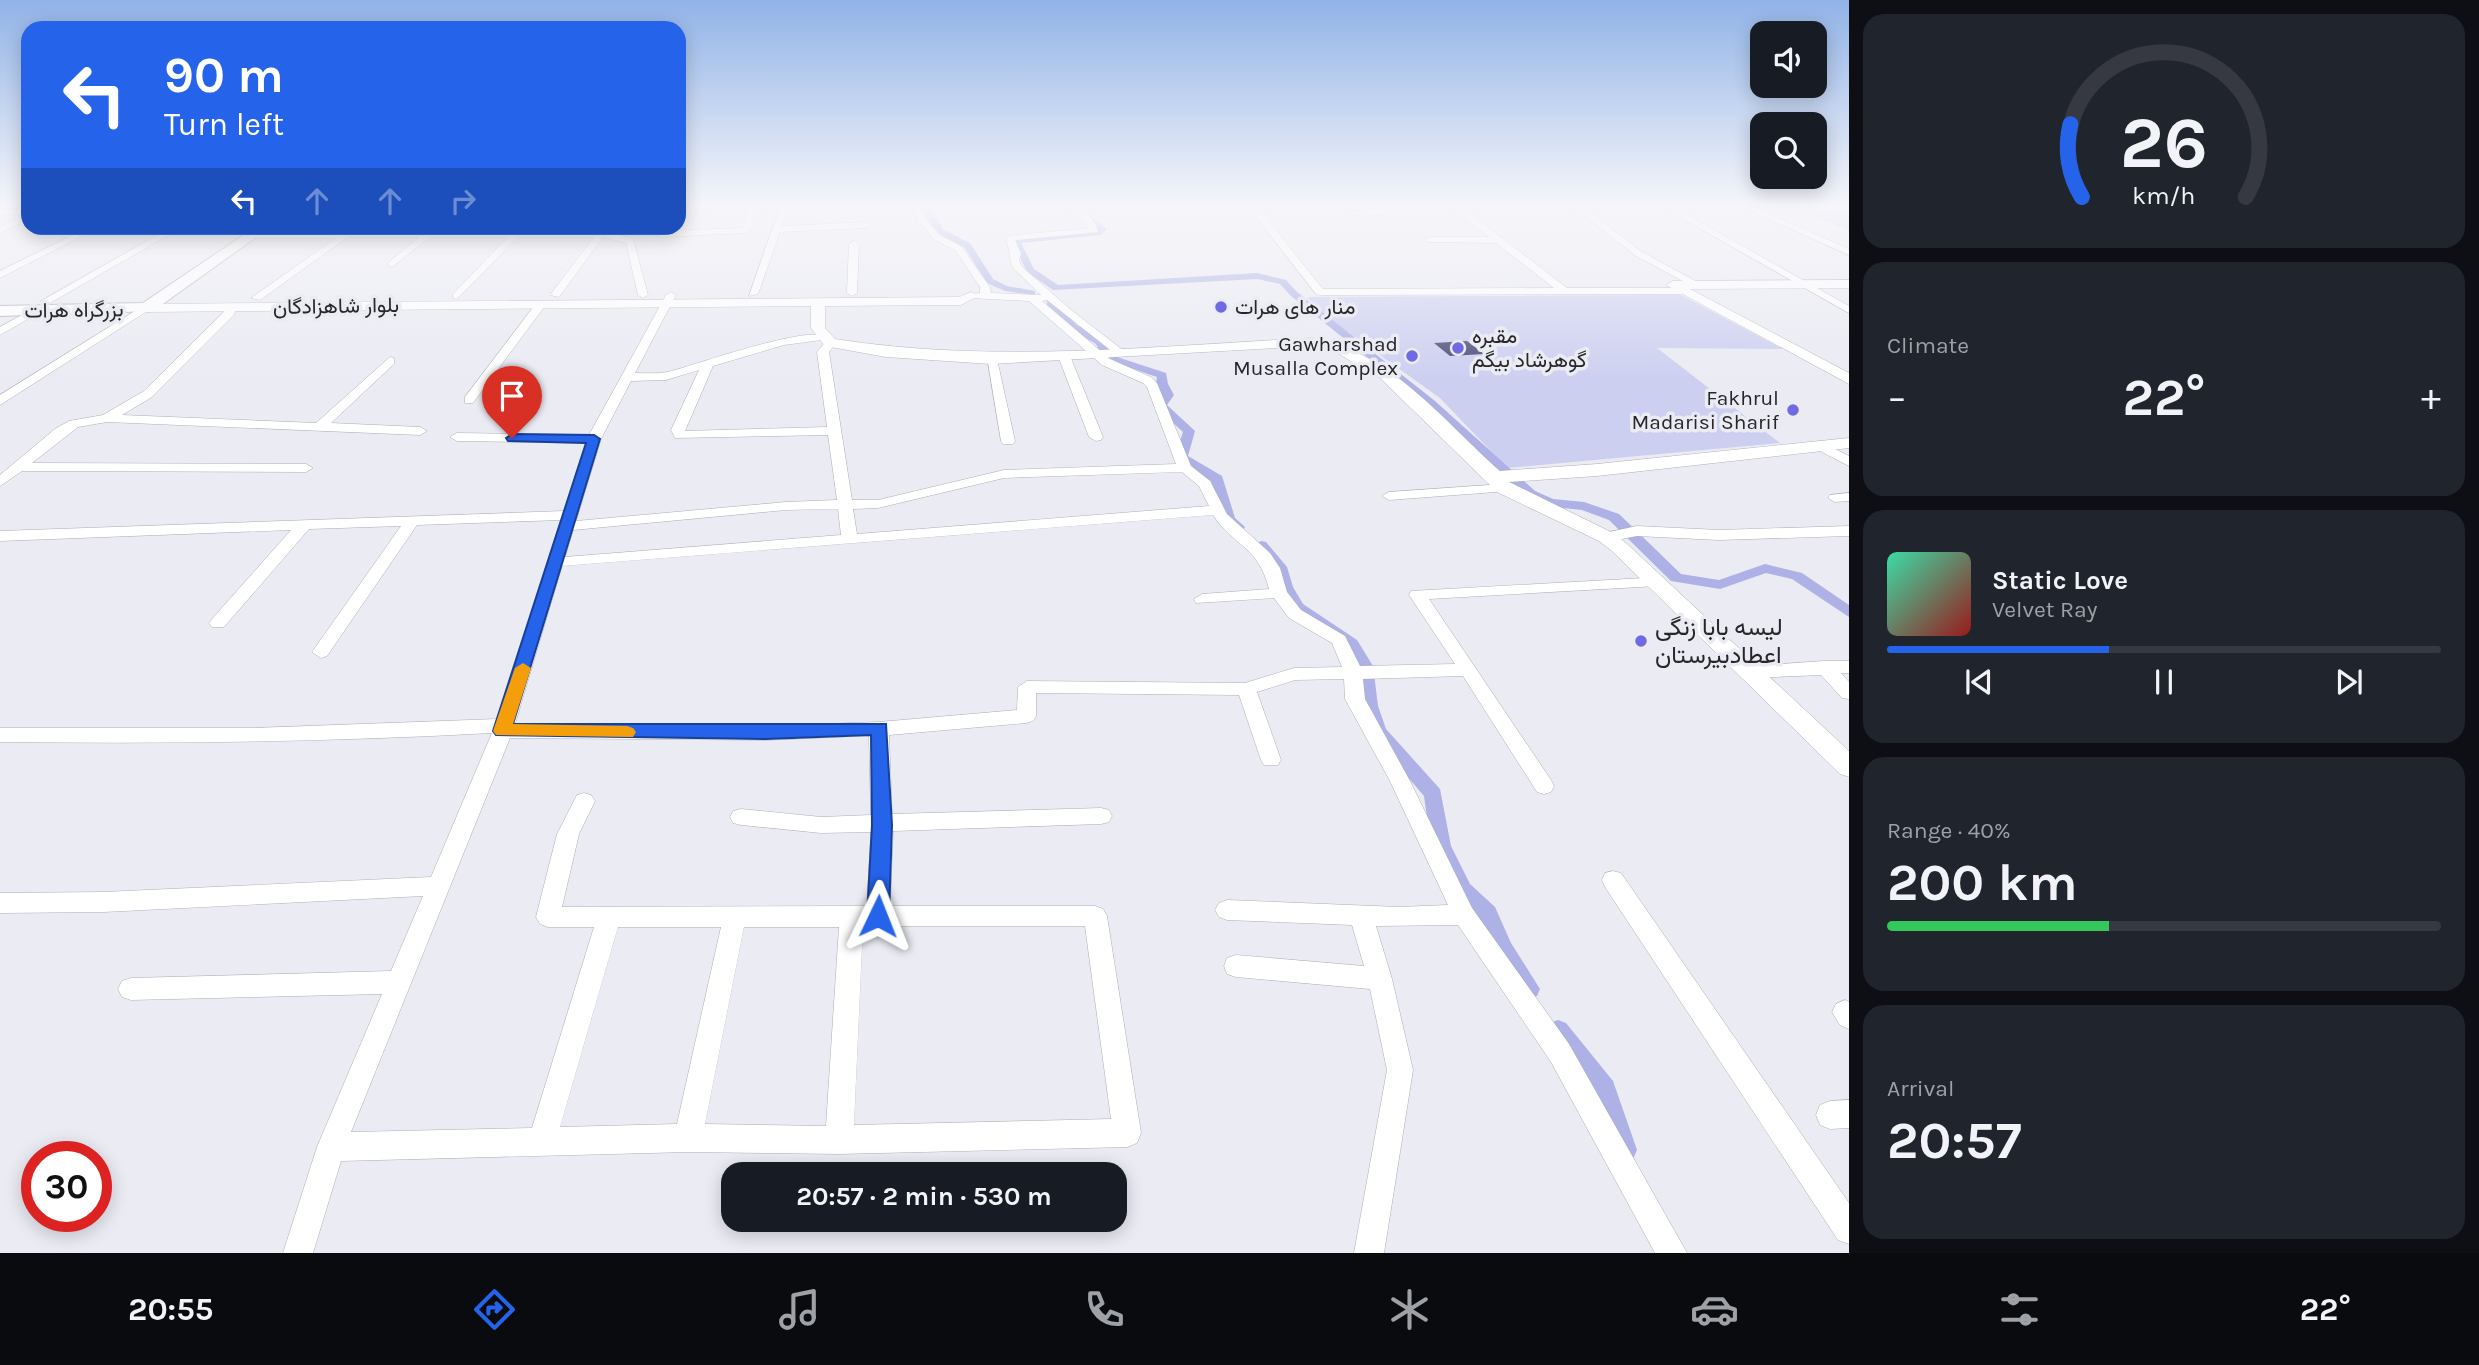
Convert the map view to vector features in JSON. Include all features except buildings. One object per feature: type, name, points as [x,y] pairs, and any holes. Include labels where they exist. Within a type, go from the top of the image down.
[{"type":"highway","points":[[150,302],[207,262]]},
{"type":"highway","name":"بزرگراه هرات","points":[[0,302],[127,309],[150,302]]},
{"type":"highway","name":"بزرگراه هرات","points":[[0,311],[42,306],[150,302]]},
{"type":"main road","points":[[1677,288],[1706,291],[1849,284]]},
{"type":"main road","points":[[1811,287],[1849,290]]},
{"type":"main road","points":[[1697,290],[1849,379]]},
{"type":"main road","name":"بلوار شاهزادگان","points":[[150,302],[231,308],[542,303],[754,294],[960,293],[979,296]]},
{"type":"main road","name":"بلوار شاهزادگان","points":[[150,302],[256,298],[643,295],[669,299],[818,303],[961,301],[979,296]]},
{"type":"main road","points":[[818,303],[818,328],[826,340],[886,352],[991,359],[1312,342],[1346,348],[1420,403],[1505,481],[1622,534],[1657,581],[1849,767]]},
{"type":"main road","points":[[1505,481],[1849,443]]},
{"type":"street","points":[[0,275],[25,262]]},
{"type":"street","points":[[0,332],[117,262]]},
{"type":"street","points":[[256,298],[306,262]]},
{"type":"street","points":[[457,296],[489,262]]},
{"type":"street","points":[[555,295],[578,262]]},
{"type":"street","points":[[635,262],[643,295]]},
{"type":"street","points":[[754,294],[766,262]]},
{"type":"street","points":[[852,293],[853,262]]},
{"type":"street","points":[[968,262],[985,287],[979,296]]},
{"type":"street","points":[[1016,262],[1017,267],[1061,304],[1076,322],[1118,351]]},
{"type":"street","points":[[1296,262],[1317,290],[1677,288]]},
{"type":"street","points":[[1527,262],[1561,289]]},
{"type":"street","points":[[1653,262],[1697,290]]},
{"type":"street","points":[[1767,262],[1849,310]]},
{"type":"street","points":[[979,296],[1051,297]]},
{"type":"street","points":[[1032,298],[1105,362],[1147,380],[1153,386],[1185,468],[1205,484],[1218,510],[1264,556],[1272,568],[1279,593],[1295,614],[1339,640],[1353,671],[1355,699],[1400,781],[1464,915],[1560,1053],[1672,1253]]},
{"type":"street","points":[[298,1253],[331,1147],[396,982],[503,728],[594,439],[669,299]]},
{"type":"street","points":[[0,401],[150,302]]},
{"type":"street","points":[[469,400],[542,303]]},
{"type":"street","points":[[107,418],[148,394],[230,313],[231,308]]},
{"type":"street","points":[[625,377],[666,376],[783,342],[826,340],[824,352],[832,431],[846,503],[850,541]]},
{"type":"street","points":[[1063,356],[1096,437]]},
{"type":"street","points":[[991,359],[1008,441]]},
{"type":"street","points":[[320,426],[390,361]]},
{"type":"street","points":[[706,366],[678,430],[680,435],[832,431]]},
{"type":"street","points":[[0,482],[60,432],[74,424],[107,418],[420,431]]},
{"type":"street","points":[[457,437],[594,439]]},
{"type":"street","points":[[1821,446],[1849,462]]},
{"type":"street","points":[[21,467],[306,468]]},
{"type":"street","points":[[0,536],[412,521],[570,521],[878,503],[921,496],[1004,474],[1185,468]]},
{"type":"street","points":[[1389,496],[1505,481]]},
{"type":"street","points":[[557,562],[1218,510]]},
{"type":"street","points":[[321,652],[412,521]]},
{"type":"street","points":[[218,624],[304,525]]},
{"type":"street","points":[[1622,534],[1719,535],[1849,531]]},
{"type":"street","points":[[1544,786],[1417,595],[1657,581]]},
{"type":"street","points":[[1202,599],[1279,593]]},
{"type":"street","points":[[1824,667],[1849,693]]},
{"type":"street","points":[[1752,672],[1849,667]]},
{"type":"street","points":[[0,735],[168,738],[503,728],[766,733],[879,729],[1026,716],[1027,687],[1246,689],[1294,674],[1468,670]]},
{"type":"street","points":[[1246,689],[1270,760]]},
{"type":"street","points":[[839,1140],[865,916],[882,825],[879,729]]},
{"type":"street","points":[[331,1147],[688,1138],[839,1140],[1127,1133],[1095,916],[735,915],[608,919],[548,917],[568,834],[584,801]]},
{"type":"street","points":[[741,817],[821,825],[882,825],[1101,816]]},
{"type":"street","points":[[1613,880],[1849,1229]]},
{"type":"street","points":[[0,903],[104,902],[437,886]]},
{"type":"street","points":[[1227,910],[1361,916],[1464,915]]},
{"type":"street","points":[[688,1138],[735,915]]},
{"type":"street","points":[[1361,916],[1380,979],[1400,1070],[1369,1253]]},
{"type":"street","points":[[542,1141],[608,919]]},
{"type":"street","points":[[1236,966],[1380,979]]},
{"type":"street","points":[[131,989],[396,982]]},
{"type":"shaded area","points":[[1681,295],[1783,349],[1657,348],[1780,443],[1507,468],[1440,398],[1321,313],[1307,297]]},
{"type":"waterway","points":[[977,262],[985,276],[996,285],[1032,293]]},
{"type":"waterway","points":[[1027,262],[1030,271],[1056,288],[1257,276],[1283,282],[1294,294],[1431,403],[1530,494],[1550,503],[1584,506],[1614,517],[1676,578],[1720,585],[1765,568],[1797,576],[1849,612]]},
{"type":"waterway","points":[[1050,303],[1073,327],[1100,342],[1103,348]]},
{"type":"waterway","points":[[1111,358],[1162,375],[1162,384],[1168,395],[1161,406],[1189,431],[1181,457],[1217,479],[1229,520],[1238,527]]},
{"type":"waterway","points":[[1261,545],[1280,567],[1286,587],[1297,607],[1351,644],[1365,666],[1369,706],[1378,732],[1433,794],[1441,846],[1463,890],[1487,913],[1502,949],[1529,989]]},
{"type":"waterway","points":[[1558,1031],[1604,1090],[1624,1150]]},
{"type":"slow traffic","points":[[523,668],[502,731],[627,732]]},
{"type":"place","name":"منار های هرات","points":[[1221,307]]},
{"type":"place","name":"مقبره گوهرشاد بیگم","points":[[1458,348]]},
{"type":"place","name":"Gawharshad Musalla Complex","points":[[1412,356]]},
{"type":"place","name":"Fakhrul Madarisi Sharif","points":[[1793,410]]},
{"type":"place","name":"لیسه بابا زنگی اعطادبیرستان","points":[[1641,641]]},
{"type":"route","points":[[512,438],[594,439],[569,526],[502,731],[766,733],[879,729],[882,825],[878,916]]}]
